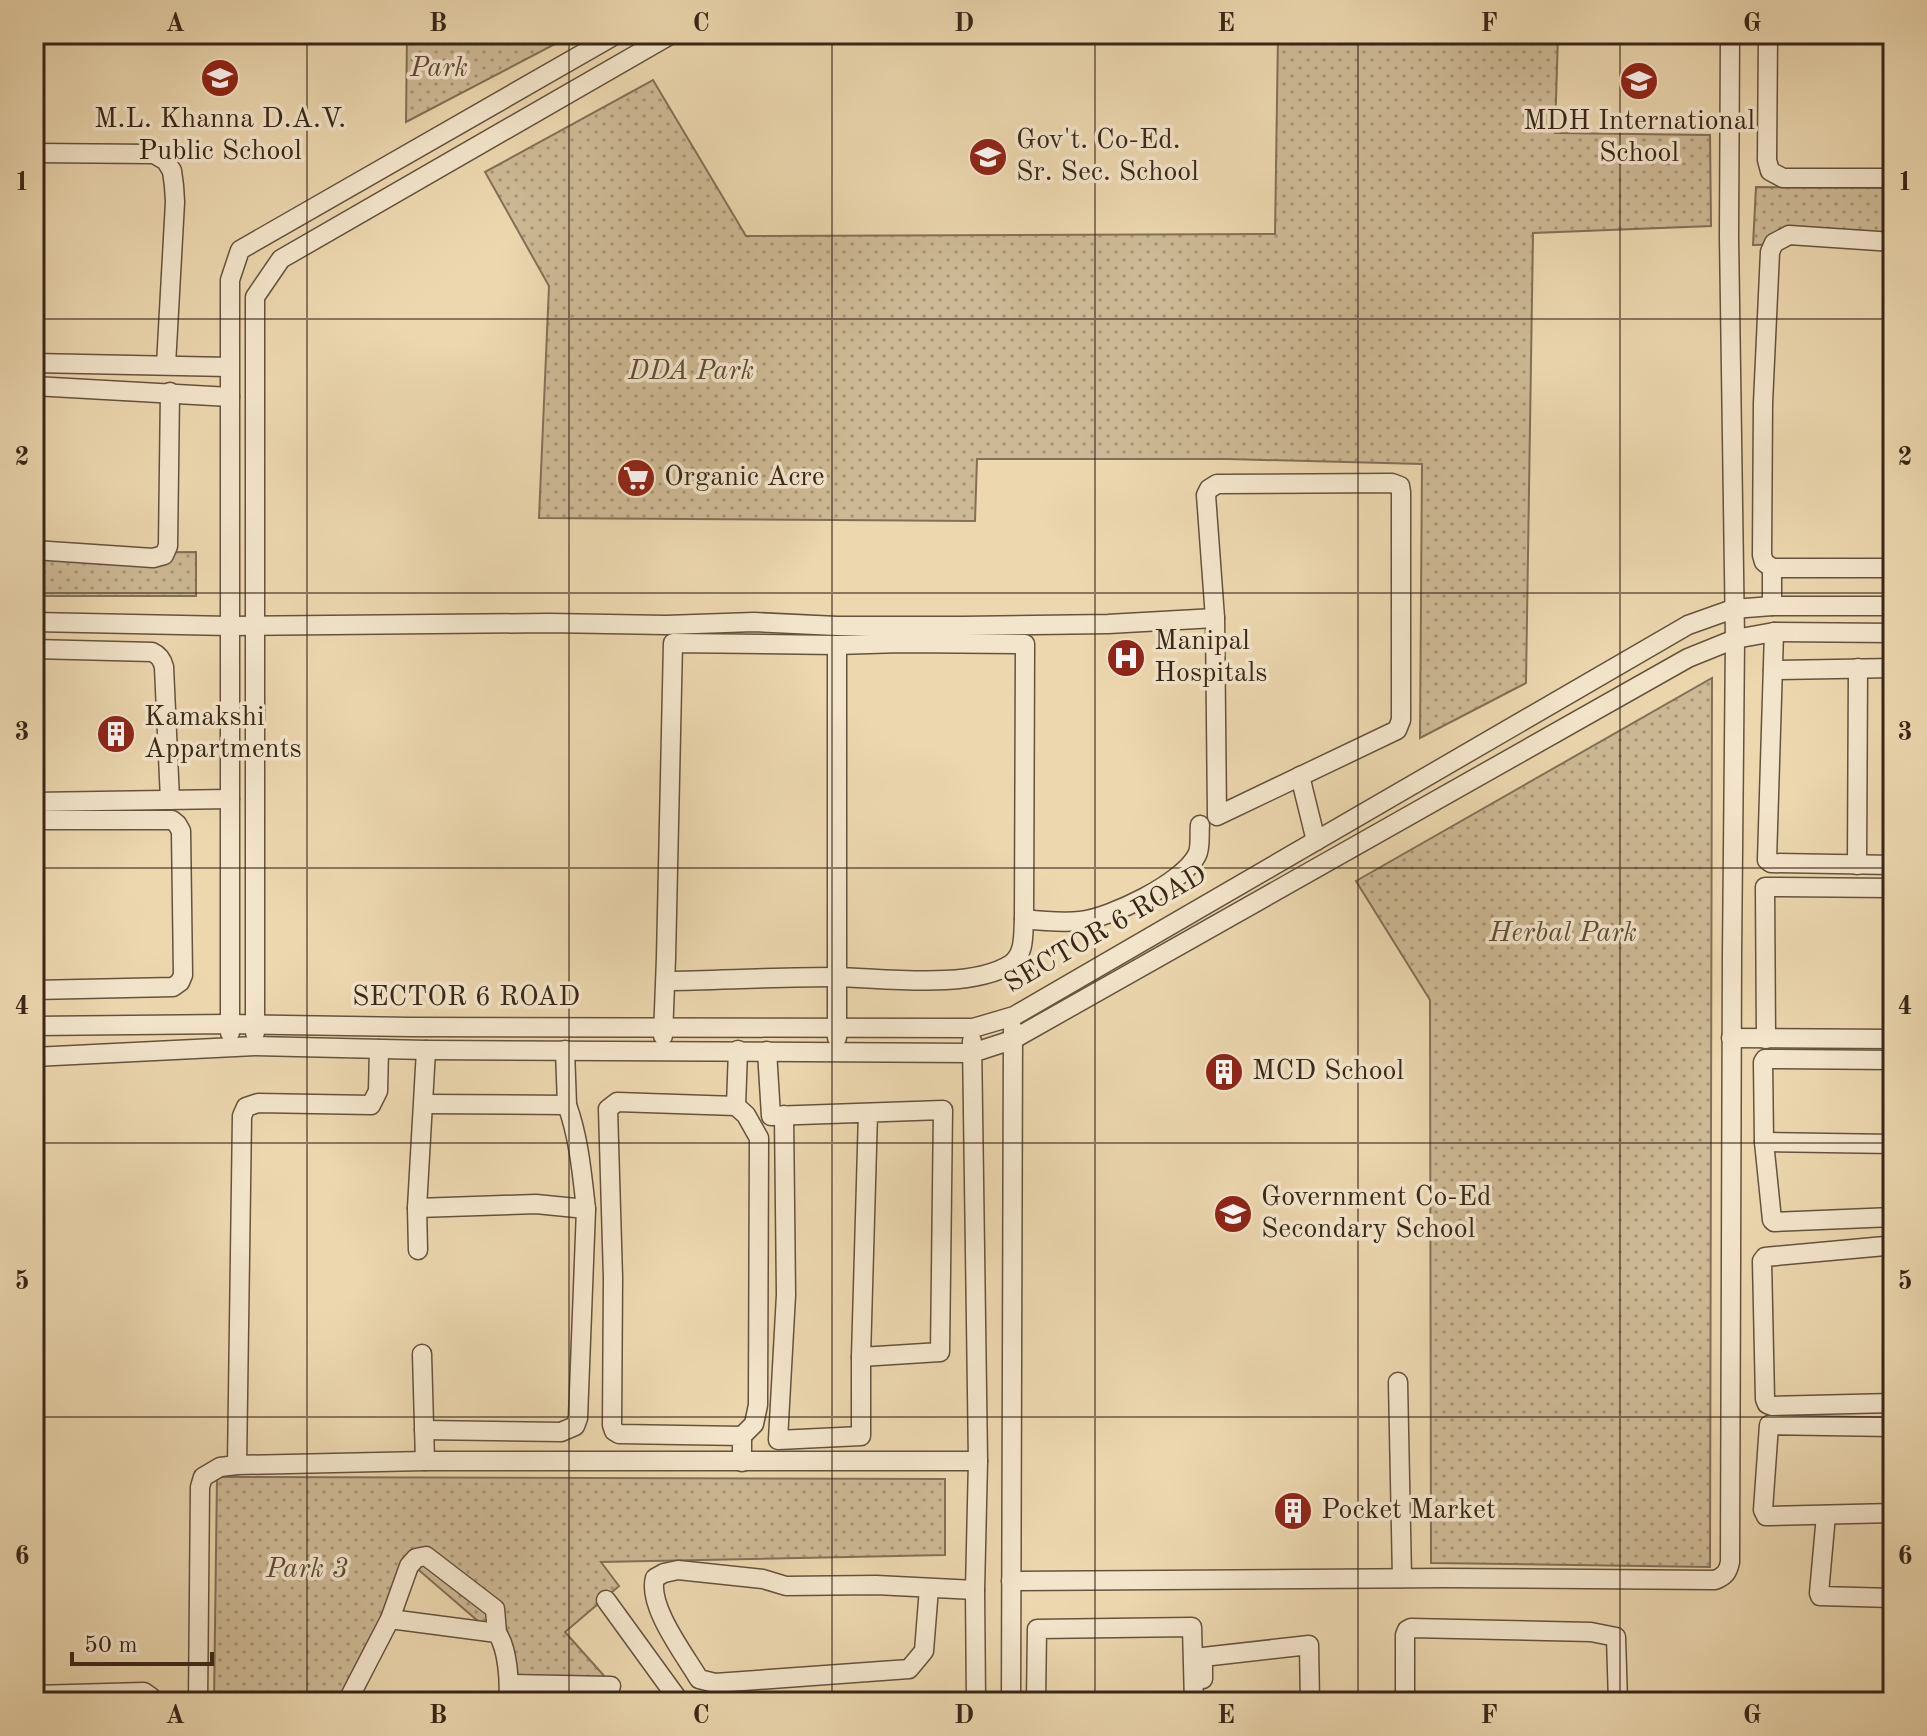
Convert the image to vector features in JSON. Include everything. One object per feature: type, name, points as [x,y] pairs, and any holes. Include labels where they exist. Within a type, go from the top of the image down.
[{"type":"street","points":[[231,1048],[229,367],[230,280],[240,250],[617,34]]},
{"type":"street","points":[[255,1046],[255,297],[281,259],[672,34]]},
{"type":"street","points":[[1011,1581],[1402,1578],[1715,1580],[1728,1571],[1735,639],[1729,236],[1730,34]]},
{"type":"street","points":[[1768,34],[1767,160],[1770,171],[1783,178],[1893,178]]},
{"type":"street","points":[[34,153],[154,154],[166,161],[172,171],[175,202],[166,365]]},
{"type":"street","points":[[1893,242],[1789,235],[1774,243],[1770,252],[1763,403],[1762,555],[1764,562],[1772,568],[1893,568]]},
{"type":"street","points":[[34,363],[229,367]]},
{"type":"street","points":[[34,386],[230,397]]},
{"type":"street","points":[[34,550],[153,558],[164,555],[168,546],[170,392]]},
{"type":"street","points":[[1396,483],[1400,486],[1401,720],[1397,730],[1217,816],[1215,618],[1206,495],[1212,485],[1396,483]]},
{"type":"street","points":[[1772,568],[1772,606]]},
{"type":"street","name":"SECTOR 6 ROAD","points":[[34,1026],[255,1024],[973,1028],[1014,1016],[1688,625],[1733,609],[1893,606]]},
{"type":"street","points":[[34,622],[230,626],[754,622],[837,626],[963,626],[1108,624],[1215,618]]},
{"type":"street","points":[[1774,632],[1767,860],[1771,863],[1893,865]]},
{"type":"street","name":"SECTOR 6 ROAD","points":[[34,1057],[255,1046],[972,1053],[1012,1040],[1688,658],[1735,639],[1774,632],[1893,633]]},
{"type":"street","points":[[662,1050],[673,643],[1025,644],[1024,919],[1021,951],[1012,963],[969,977],[939,980],[836,977],[666,981]]},
{"type":"street","points":[[837,645],[837,1051]]},
{"type":"street","points":[[34,649],[158,654],[164,667],[170,800]]},
{"type":"street","points":[[1857,865],[1858,668]]},
{"type":"street","points":[[1773,670],[1893,668]]},
{"type":"street","points":[[1300,776],[1316,841]]},
{"type":"street","points":[[34,802],[230,799]]},
{"type":"street","points":[[34,820],[172,820],[177,824],[181,831],[183,975],[173,987],[34,990]]},
{"type":"street","points":[[1024,919],[1082,921],[1108,914],[1145,897],[1184,871],[1198,854],[1200,825]]},
{"type":"street","points":[[1766,1039],[1764,888],[1893,888]]},
{"type":"street","points":[[1014,1016],[1011,1694],[1036,1694],[1037,1629],[1192,1627],[1194,1702]]},
{"type":"street","points":[[973,1028],[978,1461],[976,1702]]},
{"type":"street","points":[[1731,1038],[1893,1039]]},
{"type":"street","points":[[237,1465],[242,1116],[246,1107],[258,1103],[371,1105],[378,1091],[379,1049]]},
{"type":"street","points":[[418,1250],[417,1208],[426,1050]]},
{"type":"street","points":[[424,1430],[561,1432],[575,1426],[578,1418],[586,1209],[576,1136],[567,1105],[565,1050]]},
{"type":"street","points":[[736,1106],[738,1050]]},
{"type":"street","points":[[767,1051],[771,1116],[943,1110],[940,1352],[861,1357]]},
{"type":"street","points":[[1893,1060],[1764,1060],[1764,1142],[1772,1220],[1893,1217]]},
{"type":"street","points":[[742,1436],[619,1434],[614,1431],[608,1109],[617,1102],[736,1106],[746,1115],[759,1138],[758,1405],[754,1424],[742,1436],[742,1462]]},
{"type":"street","points":[[424,1104],[567,1105]]},
{"type":"street","points":[[784,1115],[786,1295],[778,1440],[861,1436],[868,1113]]},
{"type":"street","points":[[1764,1142],[1893,1144]]},
{"type":"street","points":[[417,1208],[536,1204],[586,1209]]},
{"type":"street","points":[[1885,1246],[1765,1257],[1762,1261],[1765,1399],[1772,1406],[1893,1403]]},
{"type":"street","points":[[422,1354],[425,1461]]},
{"type":"street","points":[[1398,1382],[1402,1578]]},
{"type":"street","points":[[1893,1427],[1769,1425],[1764,1513],[1770,1516],[1893,1513]]},
{"type":"street","points":[[198,1702],[200,1487],[203,1477],[220,1467],[425,1461],[978,1461]]},
{"type":"street","points":[[1826,1515],[1820,1596],[1893,1598]]},
{"type":"street","points":[[347,1702],[390,1619],[409,1566],[416,1558],[426,1556],[495,1609],[509,1693],[611,1686]]},
{"type":"street","points":[[929,1588],[924,1651],[909,1669],[715,1683],[699,1679],[660,1612],[653,1586],[655,1578],[678,1570],[763,1579],[786,1586],[876,1585],[975,1590]]},
{"type":"street","points":[[606,1600],[680,1702]]},
{"type":"street","points":[[390,1619],[497,1633]]},
{"type":"street","points":[[1405,1702],[1405,1635],[1411,1628],[1591,1632],[1616,1637],[1618,1702]]},
{"type":"street","points":[[1203,1702],[1203,1657],[1309,1645],[1310,1702]]},
{"type":"street","points":[[34,1695],[144,1692],[153,1702]]},
{"type":"green space","name":"Park","points":[[407,34],[574,34],[406,122]]},
{"type":"green space","name":"DDA Park","points":[[1278,34],[1558,34],[1555,133],[1710,135],[1711,226],[1533,233],[1526,683],[1420,738],[1422,464],[1228,459],[977,459],[975,521],[539,518],[549,286],[485,172],[653,80],[746,236],[1275,234]]},
{"type":"green space","points":[[1756,187],[1893,188],[1893,243],[1753,245]]},
{"type":"green space","points":[[196,552],[196,596],[34,596],[34,553]]},
{"type":"green space","name":"Herbal Park","points":[[1712,678],[1710,1567],[1431,1563],[1430,1000],[1356,881]]},
{"type":"green space","name":"Park 3","points":[[217,1477],[945,1479],[945,1555],[601,1562],[619,1586],[565,1632],[615,1688],[515,1680],[486,1628],[413,1565],[341,1702],[214,1702]]},
{"type":"place","name":"M.L. Khanna D.A.V. Public School","points":[[220,78]]},
{"type":"place","name":"MDH International School","points":[[1639,81]]},
{"type":"place","name":"Gov't. Co-Ed. Sr. Sec. School","points":[[988,157]]},
{"type":"place","name":"Organic Acre","points":[[636,478]]},
{"type":"place","name":"Manipal Hospitals","points":[[1126,658]]},
{"type":"place","name":"Kamakshi Appartments","points":[[116,734]]},
{"type":"place","name":"MCD School","points":[[1224,1072]]},
{"type":"place","name":"Government Co-Ed Secondary School","points":[[1233,1214]]},
{"type":"place","name":"Pocket Market","points":[[1293,1511]]}]
